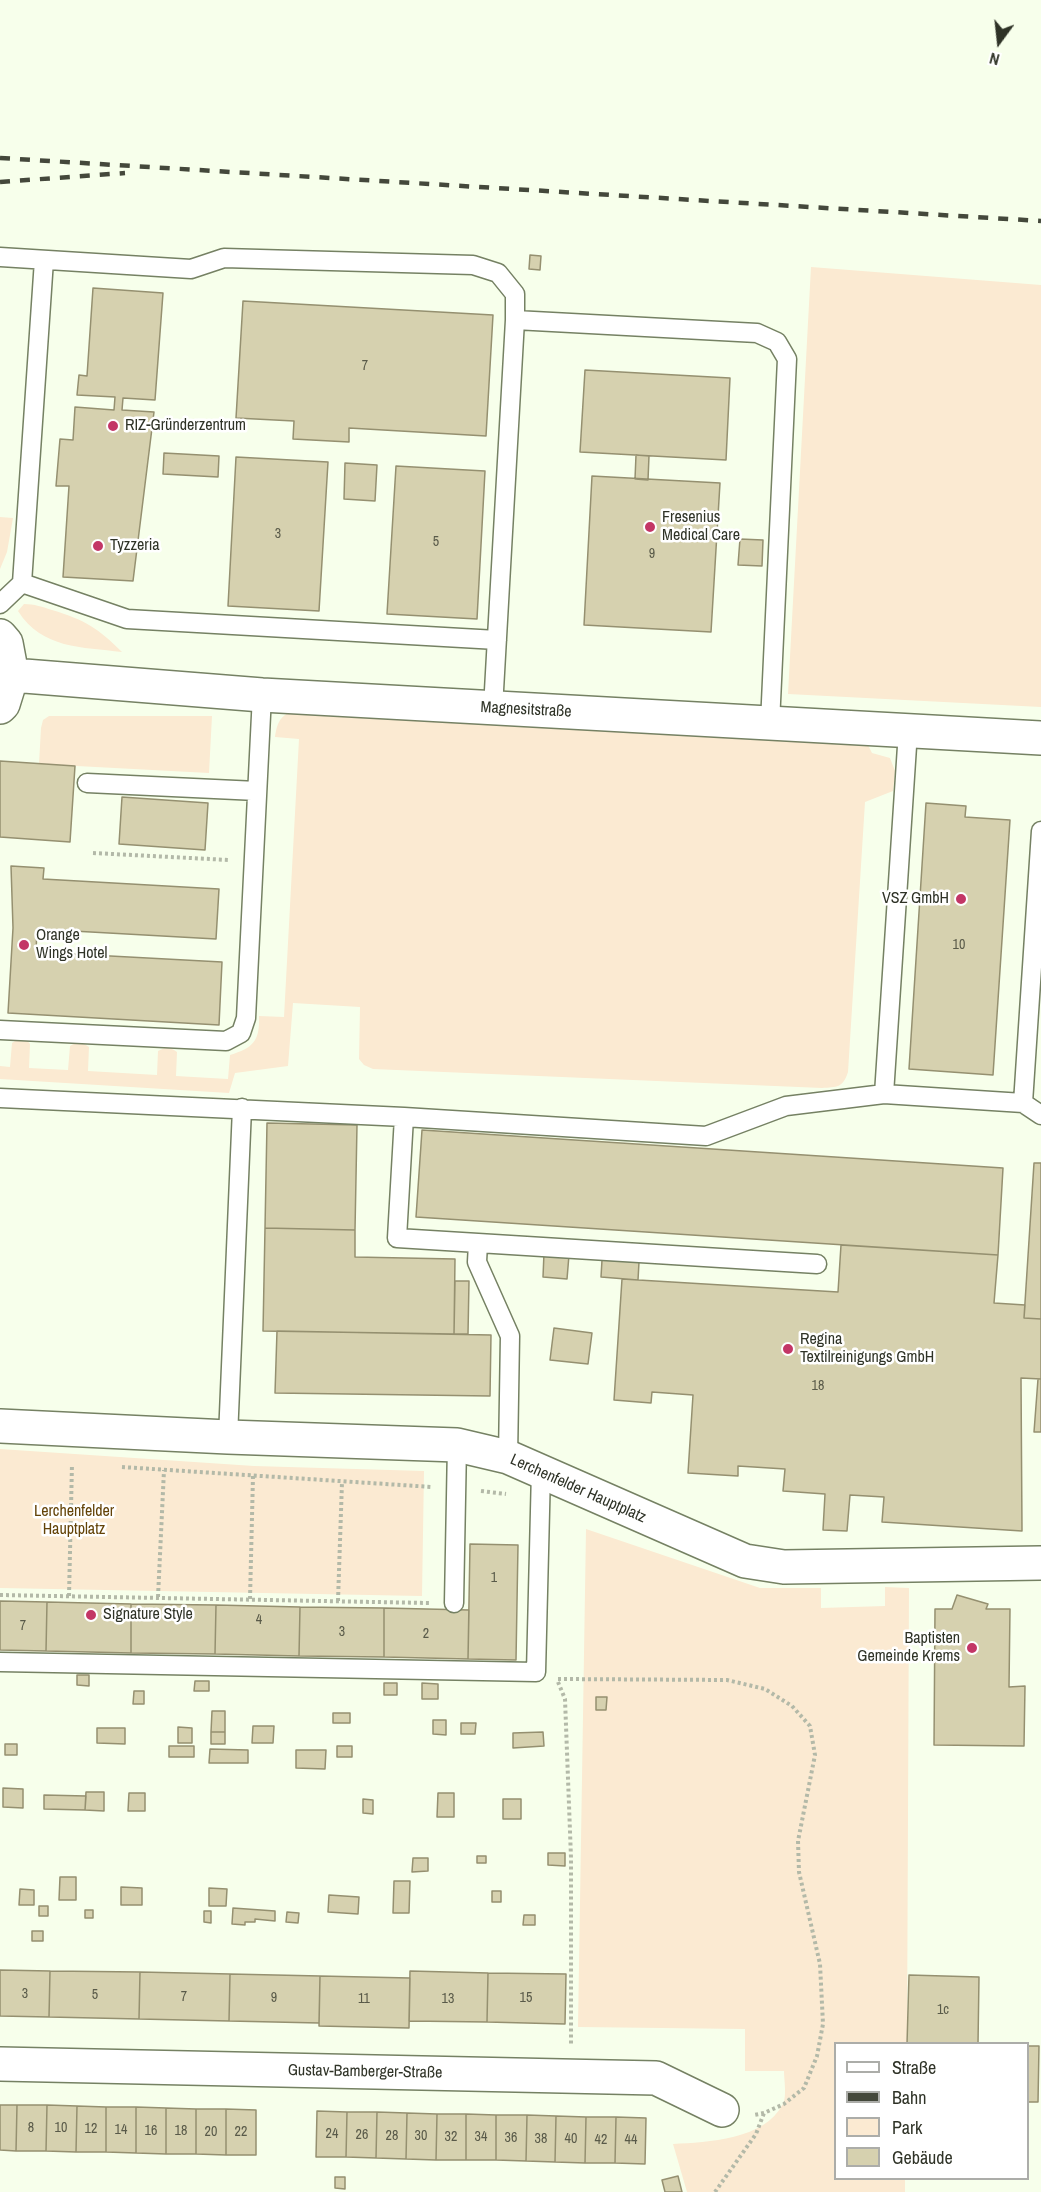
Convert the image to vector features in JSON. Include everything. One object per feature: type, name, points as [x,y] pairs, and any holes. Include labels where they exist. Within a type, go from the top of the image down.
[{"type":"street","points":[[0,636],[6,643],[12,675],[0,707]]},
{"type":"street","name":"Magnesitstraße","points":[[12,675],[262,695],[1041,738]]},
{"type":"street","name":"Lerchenfelder Hauptplatz","points":[[0,1426],[457,1445],[508,1457],[745,1561],[784,1567],[1041,1563]]},
{"type":"street","name":"Gustav-Bamberger-Straße","points":[[0,2064],[656,2078],[722,2110]]},
{"type":"lane","points":[[0,257],[191,269],[224,258],[473,265],[498,273],[515,294],[515,320],[493,708]]},
{"type":"lane","points":[[0,604],[22,583],[44,260]]},
{"type":"lane","points":[[515,320],[757,333],[777,342],[787,359],[770,723]]},
{"type":"lane","points":[[22,583],[127,619],[497,640]]},
{"type":"lane","points":[[0,1030],[226,1041],[241,1033],[246,1018],[262,695]]},
{"type":"lane","points":[[884,1094],[908,731]]},
{"type":"lane","points":[[87,783],[257,791]]},
{"type":"lane","points":[[1023,1103],[1041,831]]},
{"type":"lane","points":[[0,1098],[242,1108],[706,1136],[786,1106],[884,1094],[1023,1103],[1041,1115]]},
{"type":"lane","points":[[228,1437],[242,1108]]},
{"type":"lane","points":[[404,1117],[397,1238],[817,1264]]},
{"type":"lane","points":[[478,1243],[477,1262],[510,1336],[508,1457]]},
{"type":"lane","points":[[454,1603],[457,1445]]},
{"type":"lane","points":[[0,1662],[536,1672],[541,1471]]},
{"type":"path","points":[[93,853],[254,862]]},
{"type":"path","points":[[69,1596],[72,1464]]},
{"type":"path","points":[[158,1597],[164,1470]]},
{"type":"path","points":[[250,1599],[253,1476]]},
{"type":"path","points":[[338,1601],[342,1482]]},
{"type":"path","points":[[0,1594],[454,1603]]},
{"type":"path","points":[[571,2055],[572,1858],[565,1699],[557,1679],[727,1680],[765,1689],[792,1706],[810,1726],[815,1755],[798,1841],[800,1872],[820,1964],[823,2024],[817,2056],[804,2088],[784,2104],[764,2113],[742,2116],[722,2110]]},
{"type":"path","points":[[715,2192],[756,2134],[764,2113]]},
{"type":"green space","points":[[811,267],[1041,285],[1041,707],[788,694]]},
{"type":"green space","points":[[0,517],[13,518],[7,552],[0,569]]},
{"type":"green space","points":[[24,604],[35,605],[82,621],[106,637],[122,652],[78,647],[51,639],[39,633],[18,611]]},
{"type":"green space","points":[[292,711],[866,741],[872,753],[890,758],[895,771],[893,791],[865,802],[848,1072],[842,1084],[822,1088],[373,1069],[364,1065],[359,1059],[360,1007],[293,1003],[288,1066],[235,1073],[229,1093],[0,1079],[0,1066],[10,1067],[12,1043],[18,1039],[26,1039],[30,1044],[29,1068],[68,1070],[70,1046],[80,1043],[89,1047],[88,1071],[157,1075],[158,1051],[168,1048],[177,1052],[176,1076],[228,1079],[230,1055],[254,1042],[258,1032],[259,1016],[284,1017],[299,739],[275,737],[279,721]]},
{"type":"green space","points":[[49,716],[212,716],[209,773],[39,764],[41,728],[43,720]]},
{"type":"green space","name":"Lerchenfelder Hauptplatz","points":[[0,1449],[254,1466],[424,1471],[422,1596],[0,1588]]},
{"type":"green space","points":[[586,1529],[760,1588],[821,1588],[821,1608],[885,1606],[885,1587],[909,1588],[907,2042],[834,2042],[834,2180],[905,2180],[905,2192],[687,2192],[673,2144],[734,2137],[763,2125],[783,2104],[784,2071],[745,2071],[745,2029],[578,2027]]},
{"type":"building","points":[[530,255],[541,256],[540,270],[529,269]]},
{"type":"building","name":"RIZ-Gründerzentrum","points":[[93,288],[163,293],[155,400],[123,398],[122,410],[154,412],[133,581],[63,577],[69,486],[56,486],[60,439],[73,440],[75,407],[114,410],[115,397],[77,395],[79,375],[87,376]]},
{"type":"building","points":[[243,301],[493,315],[486,436],[349,428],[349,442],[293,439],[294,421],[236,418]]},
{"type":"building","points":[[585,370],[730,378],[726,460],[580,452]]},
{"type":"building","points":[[164,453],[219,456],[218,477],[163,474]]},
{"type":"building","points":[[636,455],[649,456],[648,480],[635,479]]},
{"type":"building","points":[[236,457],[328,462],[319,611],[228,606]]},
{"type":"building","points":[[345,463],[377,465],[375,501],[344,499]]},
{"type":"building","points":[[396,466],[485,471],[477,619],[387,614]]},
{"type":"building","points":[[592,476],[720,483],[711,632],[584,625]]},
{"type":"building","points":[[740,539],[763,540],[762,566],[738,565]]},
{"type":"building","points":[[0,761],[75,766],[70,842],[0,837]]},
{"type":"building","points":[[122,797],[208,803],[205,850],[119,844]]},
{"type":"building","points":[[926,803],[966,806],[965,817],[1010,820],[993,1075],[909,1069]]},
{"type":"building","name":"Orange Wings Hotel","points":[[11,866],[44,868],[43,879],[219,889],[216,939],[37,929],[36,952],[222,962],[219,1025],[8,1013],[13,928]]},
{"type":"building","points":[[267,1123],[357,1125],[355,1230],[265,1228]]},
{"type":"building","points":[[422,1130],[1003,1168],[998,1255],[416,1217]]},
{"type":"building","points":[[1034,1163],[1041,1163],[1041,1319],[1024,1318]]},
{"type":"building","points":[[265,1228],[355,1230],[355,1257],[455,1259],[454,1334],[263,1331]]},
{"type":"building","points":[[841,1245],[998,1255],[994,1303],[1025,1305],[1024,1318],[1041,1319],[1041,1379],[1021,1378],[1022,1531],[882,1522],[884,1497],[850,1495],[847,1531],[823,1530],[825,1494],[783,1491],[785,1469],[738,1466],[738,1476],[688,1473],[693,1395],[652,1392],[651,1403],[614,1400],[622,1279],[838,1292]]},
{"type":"building","points":[[544,1253],[569,1255],[567,1279],[543,1277]]},
{"type":"building","points":[[602,1260],[639,1262],[638,1280],[601,1277]]},
{"type":"building","points":[[455,1281],[469,1281],[468,1334],[454,1334]]},
{"type":"building","points":[[554,1328],[592,1333],[588,1364],[550,1360]]},
{"type":"building","points":[[277,1331],[491,1335],[490,1396],[275,1393]]},
{"type":"building","points":[[1038,1379],[1041,1379],[1041,1432],[1034,1432]]},
{"type":"building","points":[[470,1544],[518,1545],[516,1660],[468,1659]]},
{"type":"building","name":"Baptisten Gemeinde Krems","points":[[957,1595],[988,1604],[986,1609],[1010,1609],[1009,1687],[1025,1686],[1024,1746],[934,1745],[935,1609],[952,1609]]},
{"type":"building","points":[[0,1601],[47,1602],[46,1651],[0,1650]]},
{"type":"building","points":[[47,1602],[131,1604],[131,1653],[46,1651]]},
{"type":"building","points":[[131,1604],[216,1605],[215,1654],[131,1653]]},
{"type":"building","points":[[216,1605],[300,1607],[299,1656],[215,1654]]},
{"type":"building","points":[[300,1607],[384,1608],[384,1657],[299,1656]]},
{"type":"building","points":[[384,1608],[469,1610],[468,1659],[384,1657]]},
{"type":"building","points":[[77,1675],[89,1675],[89,1686],[77,1685]]},
{"type":"building","points":[[195,1681],[209,1681],[209,1691],[194,1691]]},
{"type":"building","points":[[384,1683],[397,1683],[397,1695],[384,1695]]},
{"type":"building","points":[[422,1683],[438,1684],[438,1699],[422,1699]]},
{"type":"building","points":[[134,1691],[144,1691],[144,1704],[133,1704]]},
{"type":"building","points":[[596,1697],[607,1697],[606,1710],[596,1710]]},
{"type":"building","points":[[212,1711],[225,1711],[225,1732],[211,1732]]},
{"type":"building","points":[[333,1713],[350,1713],[350,1723],[333,1723]]},
{"type":"building","points":[[433,1720],[446,1720],[446,1735],[433,1734]]},
{"type":"building","points":[[461,1723],[476,1723],[475,1734],[461,1734]]},
{"type":"building","points":[[253,1726],[274,1726],[273,1743],[252,1743]]},
{"type":"building","points":[[178,1727],[192,1728],[192,1743],[178,1743]]},
{"type":"building","points":[[97,1728],[125,1728],[125,1744],[97,1743]]},
{"type":"building","points":[[211,1732],[225,1732],[225,1744],[211,1744]]},
{"type":"building","points":[[543,1732],[544,1746],[513,1748],[513,1733]]},
{"type":"building","points":[[5,1744],[17,1744],[17,1755],[5,1755]]},
{"type":"building","points":[[169,1746],[194,1746],[194,1757],[169,1757]]},
{"type":"building","points":[[337,1746],[352,1746],[352,1757],[337,1757]]},
{"type":"building","points":[[210,1749],[248,1750],[248,1763],[209,1763]]},
{"type":"building","points":[[296,1750],[326,1750],[325,1769],[296,1768]]},
{"type":"building","points":[[3,1788],[23,1789],[23,1808],[3,1807]]},
{"type":"building","points":[[86,1792],[104,1792],[104,1811],[85,1810]]},
{"type":"building","points":[[129,1793],[145,1793],[145,1811],[128,1811]]},
{"type":"building","points":[[438,1793],[454,1793],[454,1817],[437,1817]]},
{"type":"building","points":[[44,1795],[86,1796],[85,1810],[44,1809]]},
{"type":"building","points":[[363,1799],[373,1800],[373,1814],[363,1813]]},
{"type":"building","points":[[503,1799],[521,1799],[521,1819],[503,1819]]},
{"type":"building","points":[[548,1853],[565,1853],[565,1866],[548,1865]]},
{"type":"building","points":[[477,1856],[486,1856],[486,1863],[477,1863]]},
{"type":"building","points":[[413,1858],[428,1858],[428,1871],[412,1872]]},
{"type":"building","points":[[60,1877],[76,1877],[76,1900],[59,1900]]},
{"type":"building","points":[[394,1881],[410,1881],[409,1913],[393,1913]]},
{"type":"building","points":[[121,1887],[142,1888],[142,1905],[121,1905]]},
{"type":"building","points":[[209,1888],[227,1889],[226,1906],[209,1906]]},
{"type":"building","points":[[20,1889],[34,1890],[34,1905],[19,1905]]},
{"type":"building","points":[[492,1891],[501,1891],[501,1902],[492,1902]]},
{"type":"building","points":[[329,1895],[359,1897],[358,1914],[328,1912]]},
{"type":"building","points":[[39,1906],[48,1906],[48,1916],[39,1916]]},
{"type":"building","points":[[233,1908],[275,1911],[275,1921],[255,1919],[255,1922],[245,1922],[245,1925],[232,1924]]},
{"type":"building","points":[[85,1910],[93,1910],[93,1918],[85,1918]]},
{"type":"building","points":[[204,1911],[211,1911],[211,1923],[204,1922]]},
{"type":"building","points":[[287,1912],[299,1913],[298,1923],[286,1922]]},
{"type":"building","points":[[524,1915],[535,1915],[535,1925],[523,1925]]},
{"type":"building","points":[[32,1931],[43,1931],[43,1941],[32,1941]]},
{"type":"building","points":[[0,1970],[50,1971],[49,2017],[0,2016]]},
{"type":"building","points":[[50,1971],[140,1972],[139,2019],[49,2017]]},
{"type":"building","points":[[410,1971],[488,1973],[487,2022],[409,2021]]},
{"type":"building","points":[[140,1972],[230,1974],[229,2021],[139,2019]]},
{"type":"building","points":[[488,1973],[566,1974],[565,2024],[487,2022]]},
{"type":"building","points":[[230,1974],[320,1976],[319,2023],[229,2021]]},
{"type":"building","points":[[909,1975],[979,1977],[978,2042],[907,2042]]},
{"type":"building","points":[[320,1976],[410,1978],[409,2028],[319,2026]]},
{"type":"building","points":[[1029,2046],[1039,2046],[1038,2102],[1029,2102]]},
{"type":"building","points":[[0,2105],[17,2105],[16,2151],[0,2150]]},
{"type":"building","points":[[17,2105],[47,2105],[46,2151],[16,2151]]},
{"type":"building","points":[[47,2105],[77,2106],[76,2152],[46,2151]]},
{"type":"building","points":[[77,2106],[106,2107],[106,2152],[76,2152]]},
{"type":"building","points":[[106,2107],[136,2107],[136,2153],[106,2152]]},
{"type":"building","points":[[136,2107],[166,2108],[166,2154],[136,2153]]},
{"type":"building","points":[[166,2108],[196,2109],[196,2154],[166,2154]]},
{"type":"building","points":[[196,2109],[226,2109],[226,2155],[196,2154]]},
{"type":"building","points":[[226,2109],[256,2110],[256,2155],[226,2155]]},
{"type":"building","points":[[317,2111],[347,2112],[346,2157],[316,2157]]},
{"type":"building","points":[[347,2112],[377,2112],[376,2158],[346,2157]]},
{"type":"building","points":[[377,2112],[407,2113],[406,2159],[376,2158]]},
{"type":"building","points":[[407,2113],[437,2114],[436,2160],[406,2159]]},
{"type":"building","points":[[437,2114],[466,2114],[466,2160],[436,2160]]},
{"type":"building","points":[[466,2114],[496,2115],[496,2160],[466,2160]]},
{"type":"building","points":[[496,2115],[527,2115],[526,2161],[496,2160]]},
{"type":"building","points":[[527,2115],[556,2116],[555,2162],[526,2161]]},
{"type":"building","points":[[556,2116],[586,2117],[585,2163],[555,2162]]},
{"type":"building","points":[[586,2117],[616,2117],[615,2163],[585,2163]]},
{"type":"building","points":[[616,2117],[646,2118],[645,2164],[615,2163]]},
{"type":"building","points":[[678,2176],[682,2192],[665,2192],[662,2180]]},
{"type":"building","points":[[335,2177],[345,2177],[345,2189],[335,2188]]},
{"type":"railway","points":[[0,158],[1041,221]]},
{"type":"railway","points":[[0,182],[125,173]]},
{"type":"place","name":"RIZ-Gründerzentrum","points":[[113,426]]},
{"type":"place","name":"Fresenius Medical Care","points":[[650,527]]},
{"type":"place","name":"Tyzzeria","points":[[98,546]]},
{"type":"place","name":"VSZ GmbH","points":[[961,899]]},
{"type":"place","name":"Orange Wings Hotel","points":[[24,945]]},
{"type":"place","name":"Regina Textilreinigungs GmbH","points":[[788,1349]]},
{"type":"place","name":"Signature Style","points":[[91,1615]]},
{"type":"place","name":"Baptisten Gemeinde Krems","points":[[972,1648]]}]
